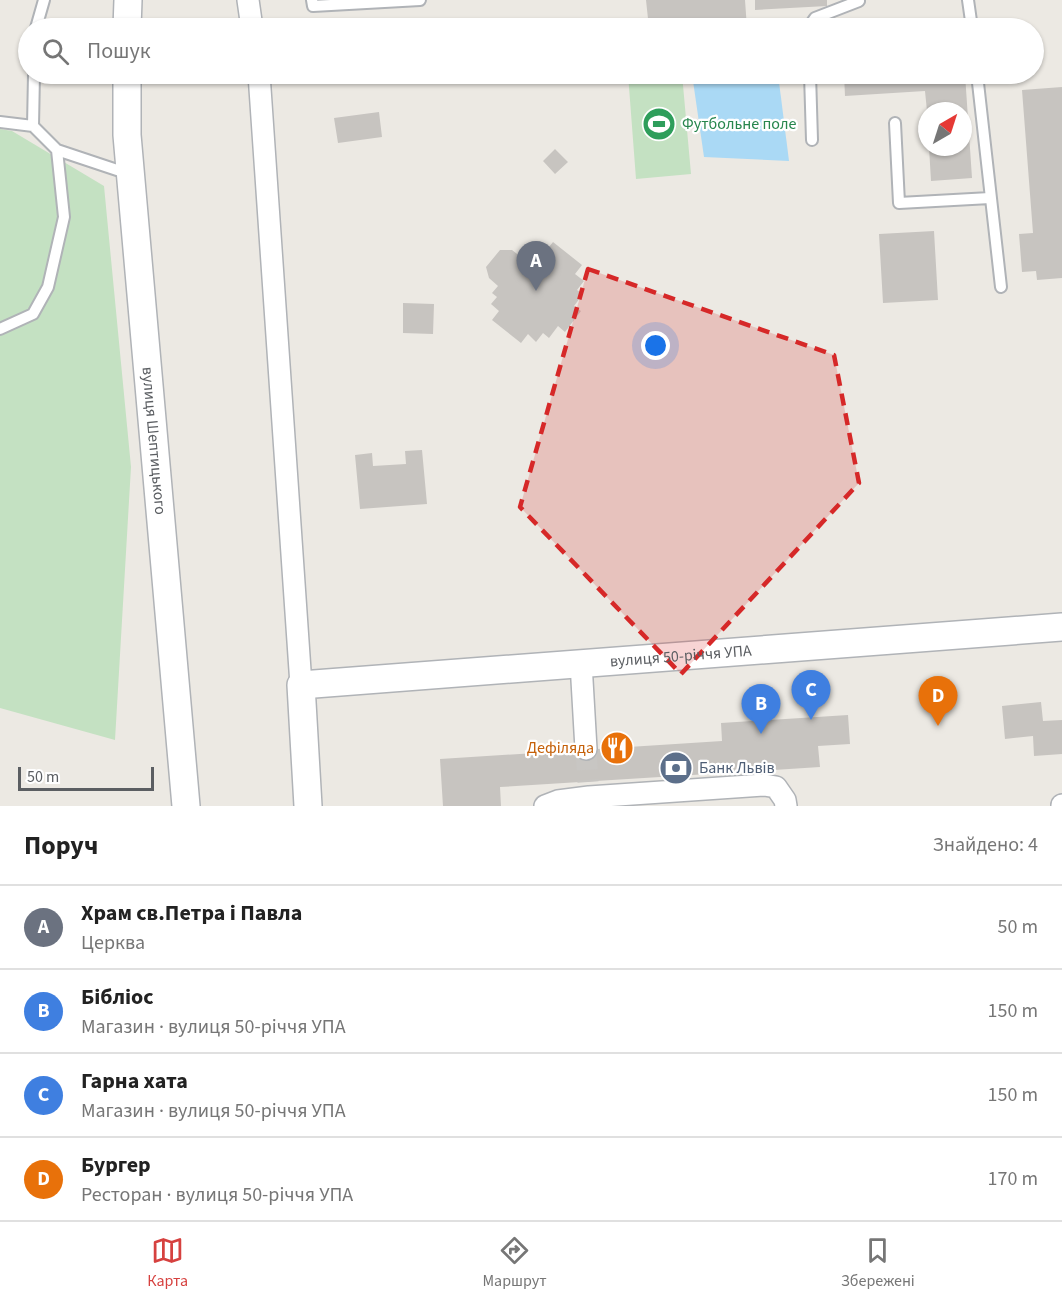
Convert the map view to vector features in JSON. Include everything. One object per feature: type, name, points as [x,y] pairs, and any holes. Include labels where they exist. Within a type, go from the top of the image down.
[{"type":"street","points":[[127,18],[128,0]]},
{"type":"street","points":[[248,0],[251,18]]},
{"type":"street","name":"вулиця Шептицького","points":[[127,84],[127,135],[186,806]]},
{"type":"street","points":[[259,84],[308,806]]},
{"type":"street","name":"вулиця 50-річчя УПА","points":[[301,685],[1062,627]]},
{"type":"street","points":[[581,663],[586,749]]},
{"type":"street","points":[[546,806],[589,789],[764,784],[776,787],[785,800],[786,806]]},
{"type":"lane","points":[[39,18],[44,0]]},
{"type":"lane","points":[[312,0],[313,6],[420,0]]},
{"type":"lane","points":[[815,18],[859,0],[865,0]]},
{"type":"lane","points":[[968,0],[971,18]]},
{"type":"lane","points":[[33,126],[34,84]]},
{"type":"lane","points":[[810,84],[812,140]]},
{"type":"lane","points":[[978,84],[1000,287]]},
{"type":"lane","points":[[0,123],[33,126],[57,150],[131,174]]},
{"type":"lane","points":[[894,123],[899,203],[990,198]]},
{"type":"lane","points":[[0,329],[33,314],[48,287],[64,217],[57,150]]},
{"type":"highlighted area","points":[[588,269],[834,355],[859,483],[681,674],[520,507]]},
{"type":"green space","name":"Футбольне поле","points":[[629,84],[683,84],[691,174],[636,179]]},
{"type":"green space","points":[[0,129],[12,131],[104,186],[131,467],[115,740],[0,708]]},
{"type":"water","points":[[693,84],[779,84],[789,161],[704,157]]},
{"type":"building","points":[[646,0],[745,0],[746,18],[648,18]]},
{"type":"building","points":[[755,0],[827,0],[827,6],[755,10]]},
{"type":"building","points":[[844,84],[966,84],[967,102],[926,102],[925,91],[845,96]]},
{"type":"building","points":[[1062,87],[1062,278],[1037,280],[1036,271],[1022,272],[1019,234],[1033,233],[1022,90]]},
{"type":"building","points":[[379,112],[382,137],[338,143],[334,118]]},
{"type":"building","points":[[555,149],[568,162],[555,174],[543,161]]},
{"type":"building","points":[[930,156],[971,156],[972,178],[931,181]]},
{"type":"building","points":[[934,231],[938,300],[883,303],[879,234]]},
{"type":"building","points":[[553,242],[582,265],[575,274],[584,281],[577,290],[583,294],[574,306],[581,311],[565,332],[558,326],[549,338],[543,333],[536,342],[528,334],[521,343],[492,320],[499,311],[491,304],[497,297],[492,293],[498,286],[489,278],[486,267],[500,250],[512,250],[521,257],[527,249],[531,253],[537,246],[545,252]]},
{"type":"building","points":[[403,303],[434,304],[433,334],[403,333]]},
{"type":"building","points":[[422,450],[427,504],[360,509],[355,455],[372,453],[373,466],[406,464],[405,451]]},
{"type":"building","points":[[1041,702],[1043,721],[1062,720],[1062,754],[1034,756],[1033,736],[1005,739],[1002,706]]},
{"type":"building","points":[[848,715],[850,744],[818,746],[820,767],[500,787],[501,806],[443,806],[440,759],[722,741],[721,723]]},
{"type":"tunnel","points":[[586,749],[588,782]]},
{"type":"place","name":"Футбольне поле","points":[[659,124]]},
{"type":"place","name":"Храм св.Петра і Павла","points":[[536,291]]},
{"type":"place","name":"Гарна хата","points":[[811,720]]},
{"type":"place","name":"Бургер","points":[[938,726]]},
{"type":"place","name":"Бібліос","points":[[761,734]]},
{"type":"place","name":"Дефіляда","points":[[617,748]]},
{"type":"place","name":"Банк Львів","points":[[676,768]]}]
